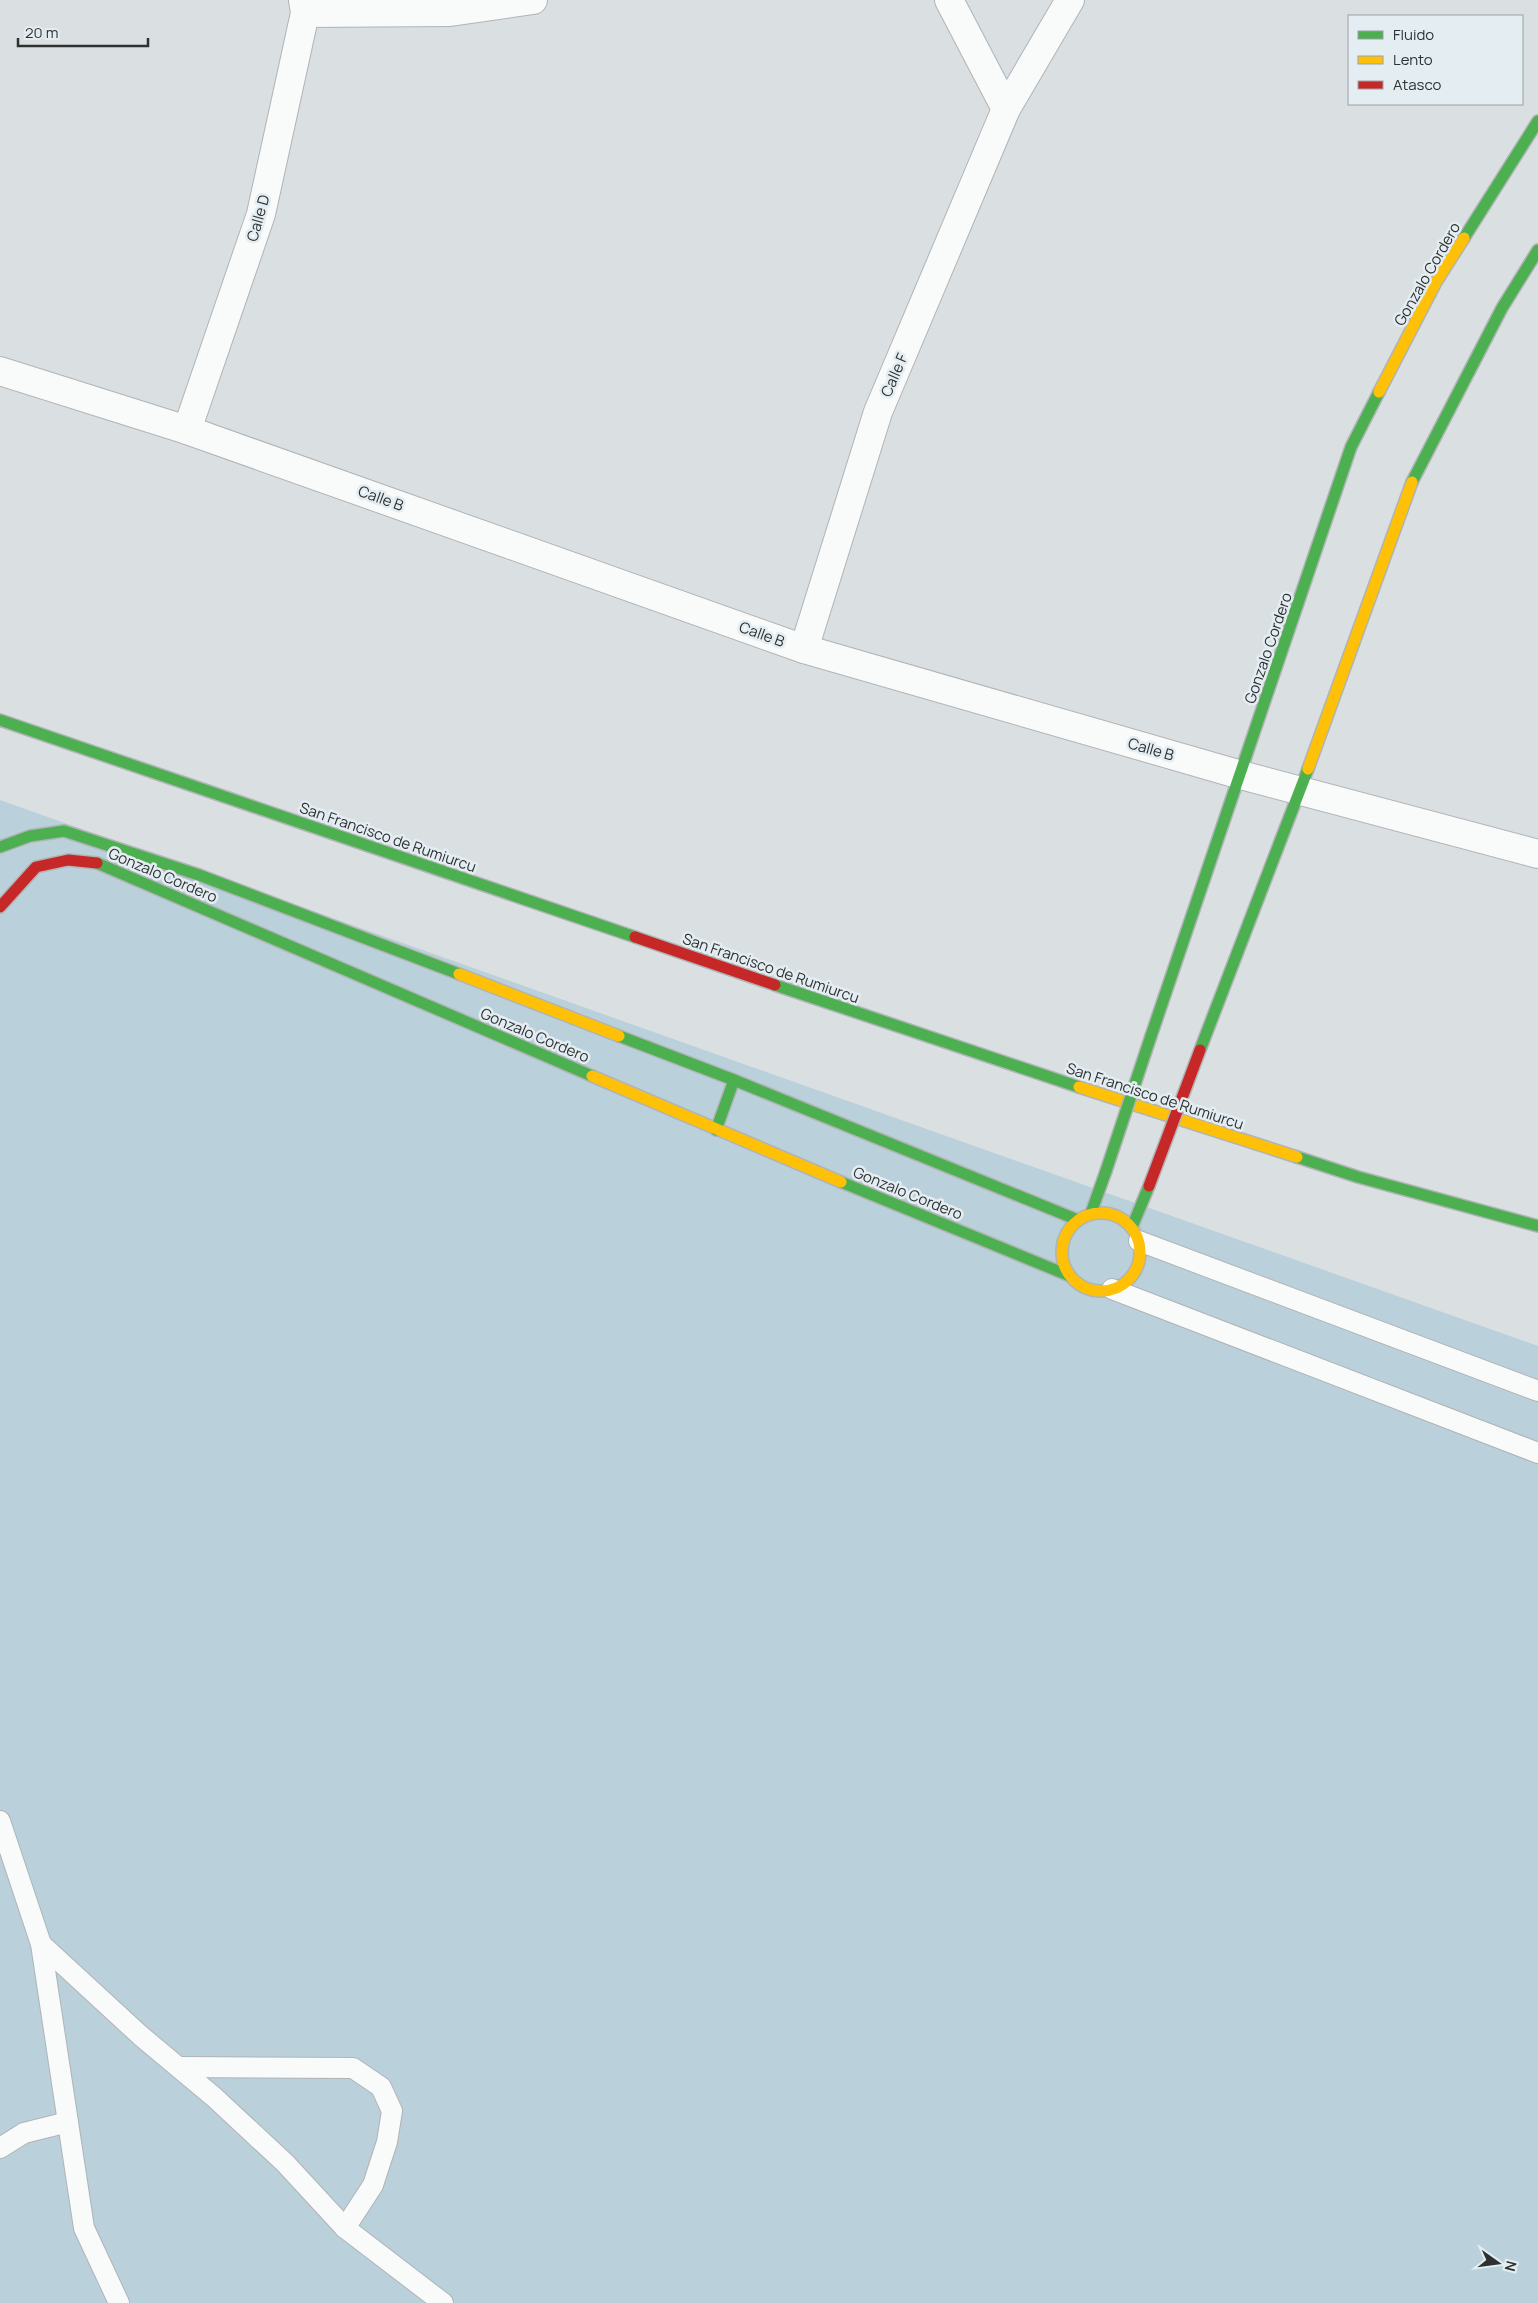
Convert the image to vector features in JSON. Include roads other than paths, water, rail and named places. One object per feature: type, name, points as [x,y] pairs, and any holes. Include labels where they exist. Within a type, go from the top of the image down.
[{"type":"street","points":[[304,6],[450,12],[533,0]]},
{"type":"street","points":[[949,0],[1006,109]]},
{"type":"street","name":"Calle F","points":[[804,648],[878,412],[1006,109],[1070,0]]},
{"type":"street","name":"Calle D","points":[[187,430],[261,214],[304,6]]},
{"type":"street","name":"Gonzalo Cordero","points":[[1091,1213],[1351,447],[1436,282],[1538,121]]},
{"type":"street","points":[[1136,1234],[1121,1218],[1106,1213],[1091,1213],[1078,1220],[1067,1232],[1062,1246],[1064,1262],[1070,1276],[1082,1286],[1096,1291],[1112,1290],[1125,1283],[1136,1272],[1140,1257],[1136,1234],[1149,1186],[1301,790],[1408,489],[1502,308],[1538,250]]},
{"type":"street","name":"Calle B","points":[[0,371],[187,430],[804,648],[1241,775],[1538,854]]},
{"type":"street","name":"San Francisco de Rumiurcu","points":[[0,720],[964,1050],[1358,1177],[1538,1226]]},
{"type":"street","name":"Gonzalo Cordero","points":[[0,847],[30,836],[64,831],[199,875],[734,1080],[1078,1220]]},
{"type":"street","name":"Gonzalo Cordero","points":[[0,908],[36,867],[68,860],[100,863],[716,1130],[1070,1276]]},
{"type":"street","points":[[716,1130],[734,1080]]},
{"type":"lane","points":[[1136,1234],[1538,1391]]},
{"type":"lane","points":[[1112,1290],[1538,1453]]},
{"type":"lane","points":[[0,1821],[42,1944],[84,2228],[119,2303]]},
{"type":"lane","points":[[42,1944],[141,2036],[214,2097],[284,2163],[346,2228],[443,2303]]},
{"type":"lane","points":[[178,2067],[353,2068],[381,2087],[392,2111],[387,2142],[373,2185],[346,2228]]},
{"type":"lane","points":[[0,2148],[24,2133],[68,2122]]}]
